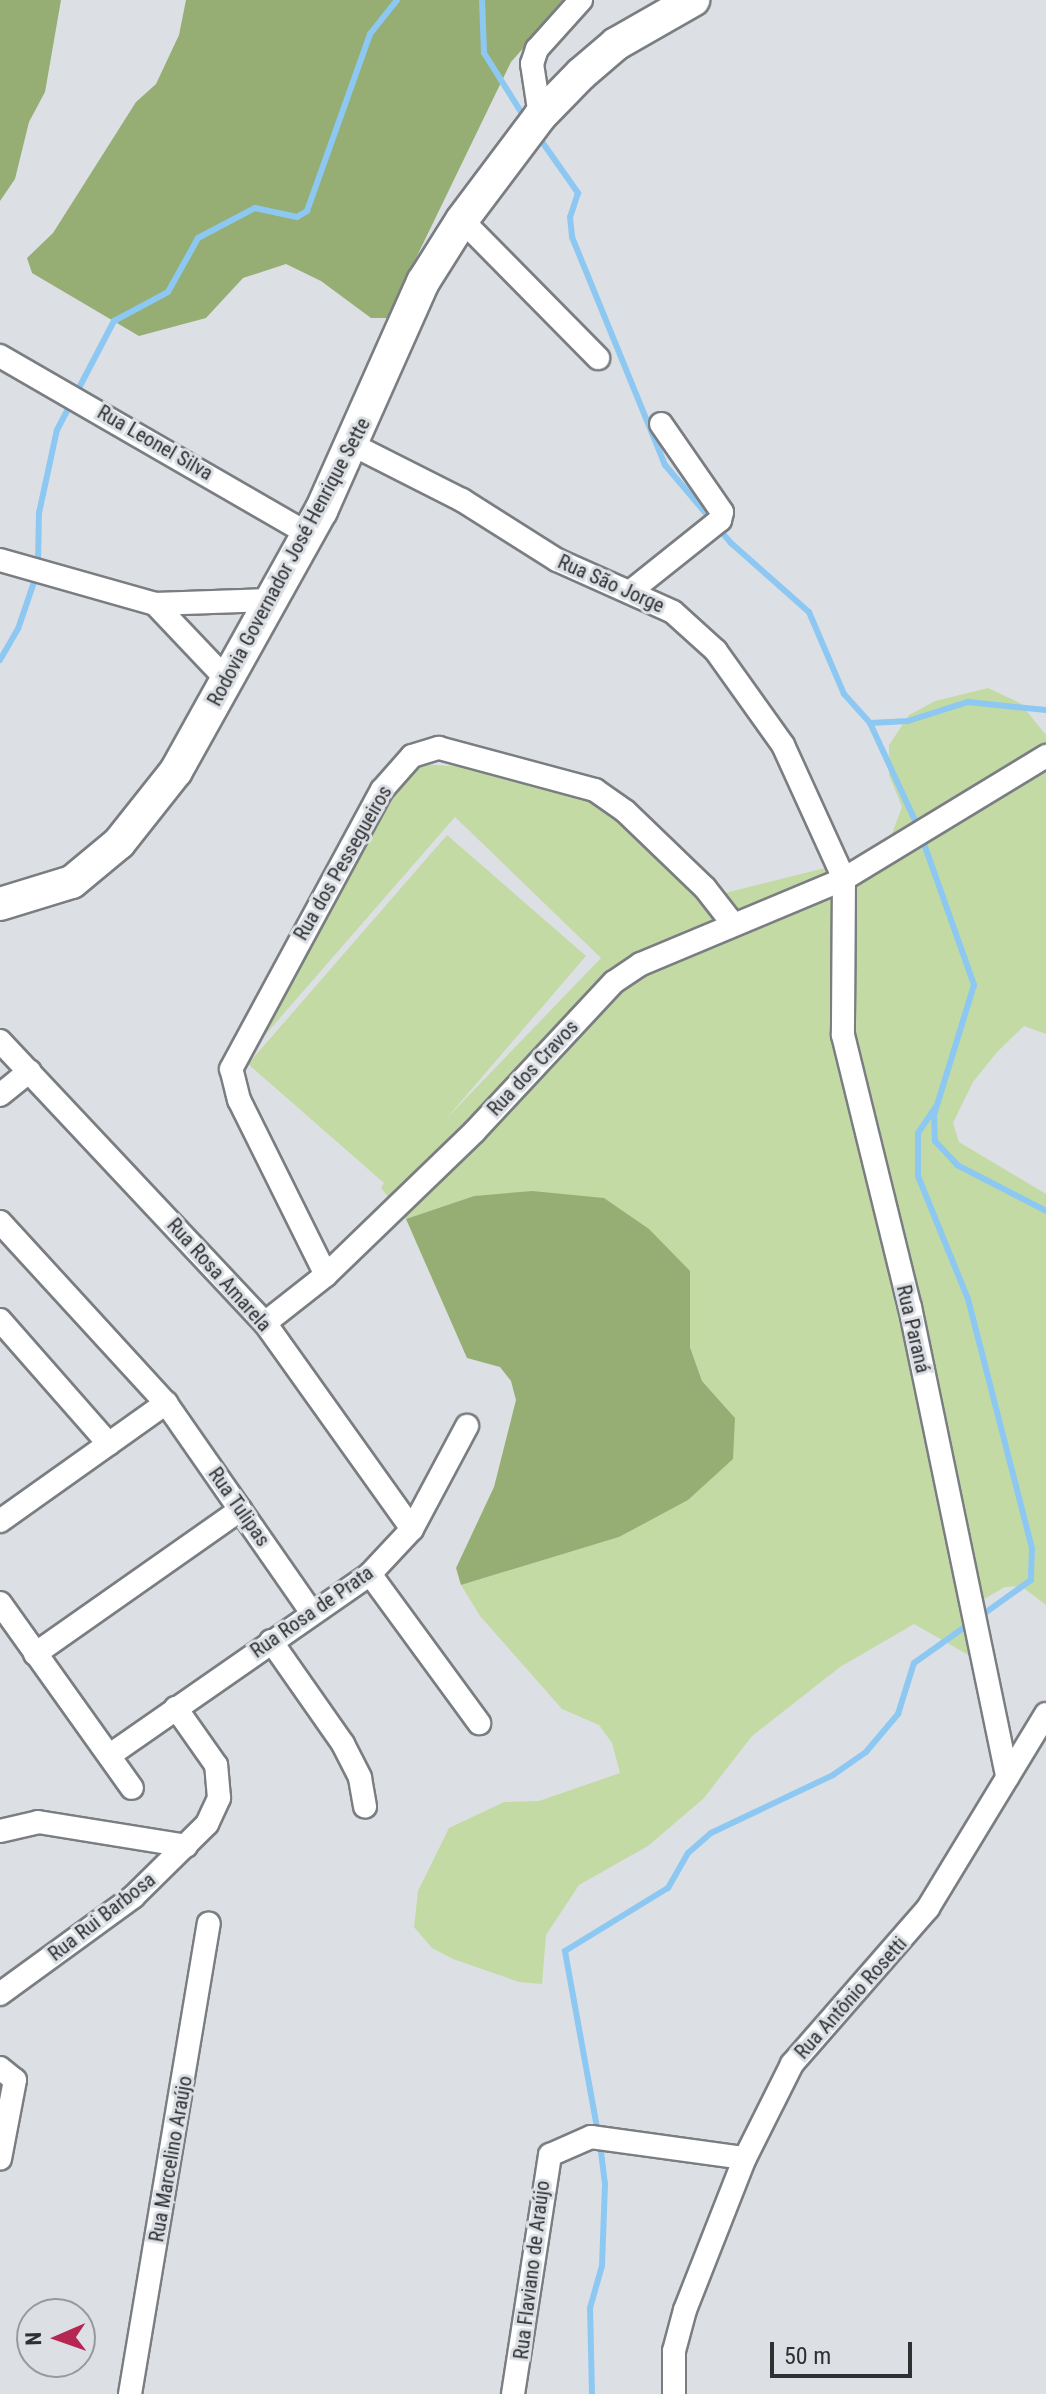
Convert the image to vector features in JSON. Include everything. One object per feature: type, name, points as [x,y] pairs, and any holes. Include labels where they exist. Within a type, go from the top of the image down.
[{"type":"main road","name":"Rodovia Governador José Henrique Sette","points":[[0,904],[72,882],[119,843],[176,771],[355,446],[423,282],[462,220],[540,116],[616,44],[693,0]]},
{"type":"street","points":[[540,116],[532,64],[537,49],[581,0]]},
{"type":"street","points":[[462,220],[598,358]]},
{"type":"street","name":"Rua Leonel Silva","points":[[0,356],[308,534]]},
{"type":"street","points":[[631,591],[720,520],[722,512],[661,424]]},
{"type":"street","name":"Rua São Jorge","points":[[355,446],[462,500],[557,560],[673,612],[716,651],[754,698],[783,745],[844,879]]},
{"type":"street","points":[[0,560],[155,604],[270,600]]},
{"type":"street","points":[[155,604],[228,681]]},
{"type":"street","name":"Rua dos Pessegueiros","points":[[326,1275],[239,1100],[231,1069],[382,790],[412,756],[439,748],[595,790],[625,811],[705,888],[733,924]]},
{"type":"street","name":"Rua dos Cravos","points":[[265,1323],[326,1275],[474,1132],[614,982],[733,924],[844,879],[1046,756]]},
{"type":"street","name":"Rua Paraná","points":[[844,879],[843,1035],[910,1307],[1007,1777]]},
{"type":"street","name":"Rua Rosa Amarela","points":[[0,1041],[265,1323],[412,1529]]},
{"type":"street","points":[[0,1095],[30,1071]]},
{"type":"street","name":"Rua Tulipas","points":[[0,1222],[166,1403],[311,1612]]},
{"type":"street","points":[[0,1320],[109,1444]]},
{"type":"street","points":[[0,1521],[166,1403]]},
{"type":"street","name":"Rua Rosa de Prata","points":[[110,1755],[311,1612],[370,1574],[412,1529],[467,1426]]},
{"type":"street","points":[[35,1654],[240,1510]]},
{"type":"street","points":[[370,1574],[479,1723]]},
{"type":"street","points":[[0,1603],[132,1788]]},
{"type":"street","points":[[271,1641],[343,1744],[360,1778],[365,1807]]},
{"type":"street","name":"Rua Rui Barbosa","points":[[0,1994],[133,1897],[186,1846],[214,1811],[220,1780],[207,1750],[176,1708]]},
{"type":"street","name":"Rua Antônio Rosetti","points":[[674,2394],[674,2351],[685,2310],[745,2158],[792,2064],[928,1908],[1046,1714]]},
{"type":"street","points":[[0,1831],[38,1822],[186,1846]]},
{"type":"street","name":"Rua Marcelino Araújo","points":[[130,2394],[209,1924]]},
{"type":"street","points":[[0,2068],[15,2080],[0,2159]]},
{"type":"street","name":"Rua Flaviano de Araújo","points":[[513,2394],[539,2239],[543,2174],[550,2155],[591,2137],[745,2158]]},
{"type":"green space","points":[[0,0],[61,0],[45,92],[29,122],[15,179],[0,201]]},
{"type":"green space","points":[[186,0],[566,0],[511,62],[387,318],[371,318],[321,281],[286,264],[243,278],[206,318],[139,336],[32,273],[27,258],[53,233],[136,102],[156,84],[179,35]]},
{"type":"green space","points":[[988,688],[1020,703],[1046,735],[1046,1034],[1024,1026],[997,1052],[973,1082],[953,1123],[959,1142],[1046,1194],[1046,1605],[1021,1586],[1005,1587],[984,1599],[978,1624],[979,1661],[914,1624],[840,1667],[752,1736],[704,1798],[648,1846],[579,1885],[546,1935],[542,1984],[519,1982],[453,1959],[432,1948],[414,1927],[418,1891],[449,1828],[504,1802],[539,1801],[620,1773],[612,1743],[599,1725],[562,1709],[480,1616],[461,1585],[619,1537],[735,1418],[702,1381],[690,1346],[690,1271],[474,1196],[406,1219],[381,1188],[384,1183],[248,1064],[447,835],[586,956],[446,1119],[601,958],[455,817],[252,1050],[403,776],[418,764],[504,769],[609,806],[697,900],[861,859],[891,836],[902,807],[889,775],[889,745],[909,715],[935,701]]},
{"type":"green space","points":[[532,1191],[604,1198],[649,1229],[690,1271],[690,1347],[702,1381],[735,1418],[733,1459],[688,1500],[619,1537],[461,1585],[456,1568],[494,1487],[516,1400],[511,1381],[500,1367],[467,1358],[406,1219],[474,1196]]},
{"type":"waterway","points":[[38,564],[39,513],[57,430],[114,321],[168,292],[198,238],[255,208],[297,217],[307,211],[370,34],[397,0]]},
{"type":"waterway","points":[[482,0],[484,53],[526,120]]},
{"type":"waterway","points":[[538,136],[578,193],[570,217],[572,237],[665,465],[731,543],[809,612],[844,694],[870,723],[918,827]]},
{"type":"waterway","points":[[0,660],[18,629],[36,576]]},
{"type":"waterway","points":[[870,723],[908,721],[968,702],[1046,710]]},
{"type":"waterway","points":[[922,838],[974,985],[934,1115],[935,1141],[957,1165],[1046,1211]]},
{"type":"waterway","points":[[937,1105],[918,1133],[918,1176],[968,1299],[1032,1548],[1031,1580],[978,1618]]},
{"type":"waterway","points":[[598,2133],[565,1951],[668,1888],[688,1853],[711,1833],[833,1775],[866,1752],[898,1714],[914,1663],[969,1624]]},
{"type":"waterway","points":[[592,2394],[590,2308],[602,2266],[605,2184],[600,2144]]}]
